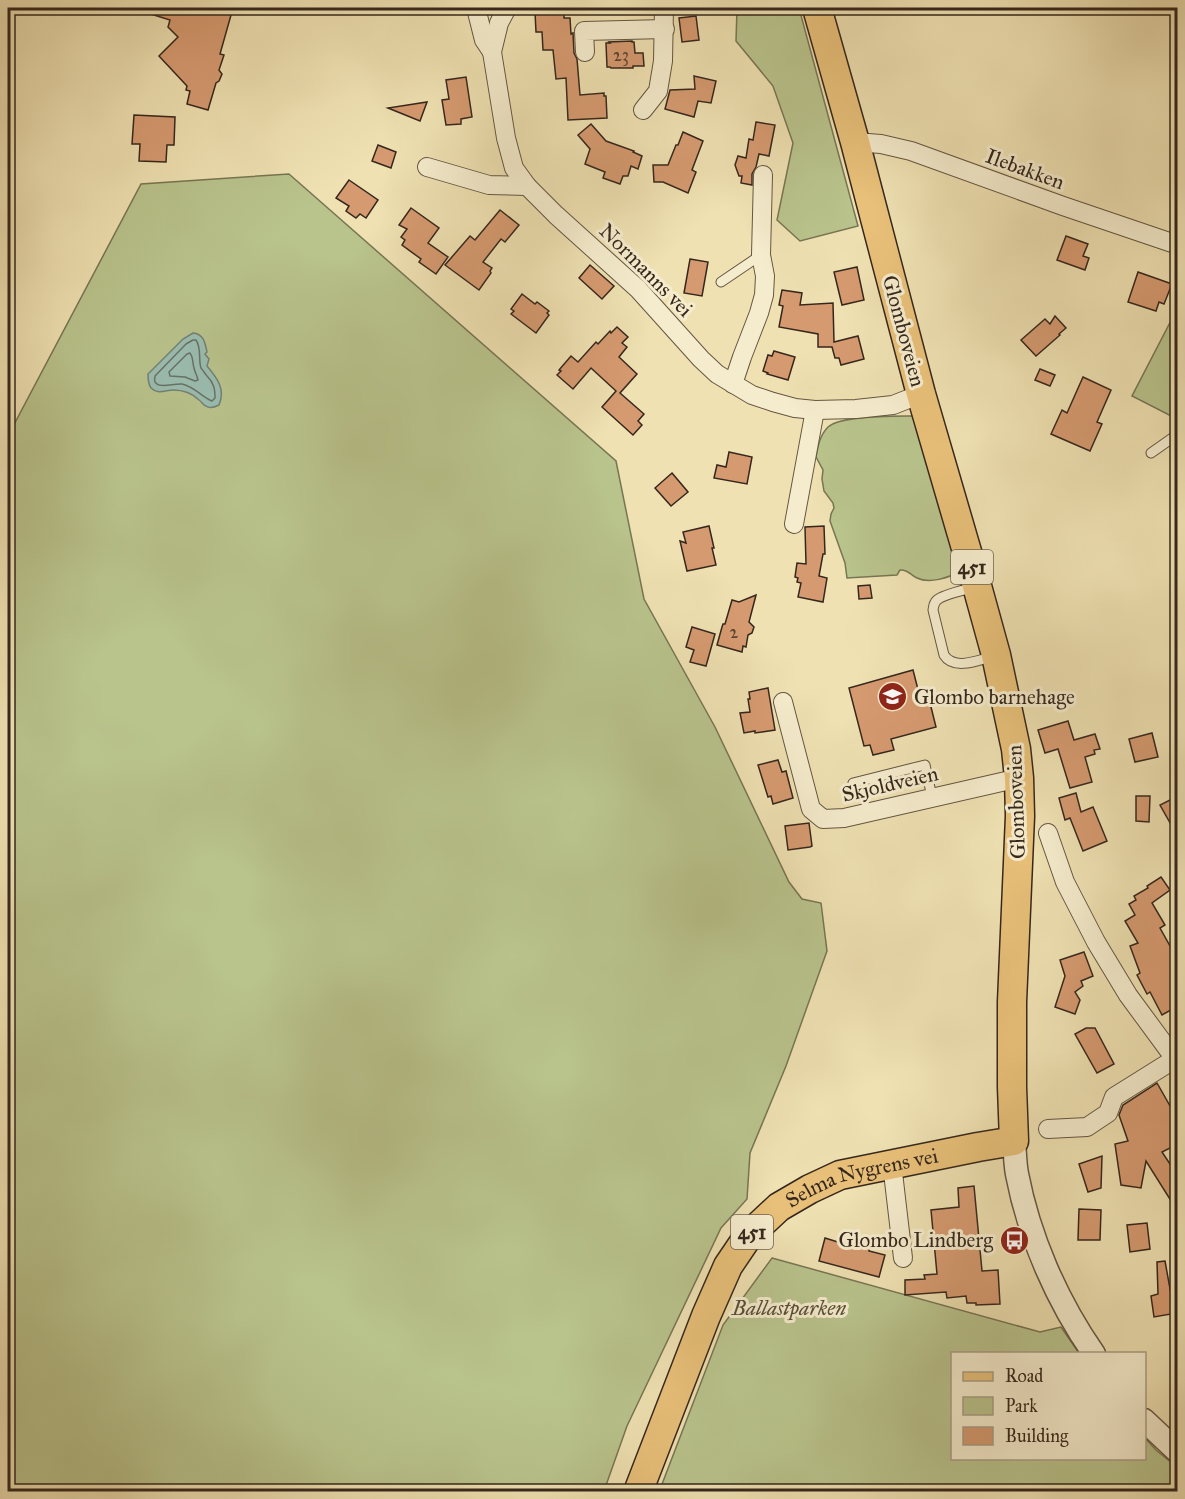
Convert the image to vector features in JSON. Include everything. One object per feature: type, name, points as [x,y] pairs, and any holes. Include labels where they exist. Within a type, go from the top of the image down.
[{"type":"main road","name":"Glomboveien","points":[[817,8],[855,142],[921,394],[978,586],[996,655],[1014,740],[1019,778],[1020,835],[1012,1002],[1014,1141]]},
{"type":"main road","name":"Selma Nygrens vei","points":[[638,1491],[728,1266],[749,1235],[779,1207],[840,1175],[978,1146],[1014,1141]]},
{"type":"street","name":"Normanns vei","points":[[476,8],[484,40],[492,52]]},
{"type":"street","name":"Normanns vei","points":[[507,8],[499,22],[492,52],[506,138],[514,168],[527,186],[556,215],[638,289],[717,374],[752,395],[795,408],[815,410],[893,405],[921,394]]},
{"type":"street","points":[[643,110],[658,91],[663,61],[664,8]]},
{"type":"street","points":[[585,52],[584,31],[665,29]]},
{"type":"street","name":"Ilebakken","points":[[855,142],[881,144],[911,151],[1063,207],[1178,245]]},
{"type":"street","points":[[427,167],[489,185],[527,186]]},
{"type":"street","points":[[733,384],[764,295],[765,276],[761,255],[763,175]]},
{"type":"street","points":[[794,524],[815,410]]},
{"type":"street","name":"Skjoldveien","points":[[783,702],[811,809],[823,819],[844,818],[1019,778]]},
{"type":"street","points":[[1047,833],[1065,882],[1096,942],[1128,995],[1177,1060],[1114,1097],[1108,1113],[1087,1127],[1048,1129]]},
{"type":"street","name":"Glomboveien","points":[[1014,1141],[1016,1172],[1029,1221],[1045,1264],[1072,1318],[1093,1352]]},
{"type":"street","points":[[892,1164],[903,1258]]},
{"type":"street","points":[[1146,1422],[1178,1452]]},
{"type":"lane","points":[[721,282],[761,255]]},
{"type":"lane","points":[[1151,453],[1178,434]]},
{"type":"lane","points":[[978,586],[936,600],[933,610],[944,655],[948,661],[966,663],[996,655]]},
{"type":"lane","points":[[853,783],[925,765],[932,797]]},
{"type":"green space","points":[[737,8],[799,8],[858,226],[800,241],[777,220],[793,143],[773,86],[736,41]]},
{"type":"green space","points":[[289,174],[616,461],[644,599],[715,727],[789,882],[802,899],[821,903],[827,951],[786,1066],[750,1153],[747,1199],[721,1228],[627,1426],[604,1491],[8,1492],[8,436],[141,184]]},
{"type":"green space","points":[[1177,309],[1178,419],[1132,396]]},
{"type":"green space","points":[[916,416],[960,571],[945,578],[933,580],[922,580],[903,570],[900,570],[897,575],[847,578],[845,563],[830,521],[834,508],[833,503],[824,491],[823,470],[816,457],[821,437],[828,427],[845,420]]},
{"type":"green space","name":"Ballastparken","points":[[772,1258],[1040,1332],[1061,1327],[1078,1352],[951,1352],[951,1460],[1146,1460],[1146,1439],[1178,1468],[1177,1492],[659,1492],[723,1325]]},
{"type":"water","points":[[193,333],[200,335],[203,340],[207,352],[205,354],[209,359],[207,366],[221,389],[219,405],[211,408],[184,391],[156,391],[149,383],[148,374],[183,339]]},
{"type":"building","points":[[141,8],[233,8],[220,54],[224,55],[219,70],[222,74],[216,83],[208,110],[187,104],[190,91],[186,90],[187,86],[159,56],[178,37],[168,27],[170,20],[141,11]]},
{"type":"building","points":[[564,11],[564,18],[570,18],[571,34],[573,33],[580,95],[604,93],[607,118],[568,120],[566,78],[556,79],[553,50],[543,50],[542,32],[536,32],[535,12]]},
{"type":"building","points":[[696,16],[699,40],[682,42],[679,18]]},
{"type":"building","points":[[632,41],[635,53],[643,53],[644,66],[607,67],[606,43]]},
{"type":"building","points":[[694,76],[716,81],[711,103],[698,101],[694,117],[665,109],[670,90],[695,89]]},
{"type":"building","points":[[466,77],[472,117],[461,119],[461,124],[446,125],[442,100],[449,99],[446,80]]},
{"type":"building","points":[[427,102],[420,121],[388,108]]},
{"type":"building","points":[[134,115],[175,117],[174,145],[167,145],[166,162],[139,161],[140,144],[132,144]]},
{"type":"building","points":[[756,122],[775,125],[769,156],[759,154],[752,174],[752,185],[741,183],[742,176],[739,176],[735,165],[738,156],[746,158],[749,139],[753,140]]},
{"type":"building","points":[[591,124],[606,141],[642,156],[638,169],[631,166],[628,176],[623,176],[620,184],[603,178],[605,172],[585,164],[590,149],[578,135]]},
{"type":"building","points":[[683,132],[703,141],[692,170],[696,172],[688,193],[663,182],[654,182],[653,165],[668,165]]},
{"type":"building","points":[[378,145],[396,152],[391,168],[372,161]]},
{"type":"building","points":[[349,180],[378,200],[366,218],[360,214],[356,218],[346,211],[349,206],[336,198]]},
{"type":"building","points":[[411,208],[439,228],[428,243],[448,257],[436,274],[419,262],[421,259],[402,245],[405,240],[401,237],[407,229],[399,225]]},
{"type":"building","points":[[500,210],[519,225],[505,242],[501,239],[483,262],[492,268],[479,290],[445,265],[470,236],[475,240]]},
{"type":"building","points":[[1066,236],[1088,244],[1083,256],[1089,258],[1085,270],[1057,260]]},
{"type":"building","points":[[690,259],[708,262],[702,296],[684,293]]},
{"type":"building","points":[[590,265],[614,286],[602,299],[579,278]]},
{"type":"building","points":[[857,267],[864,300],[842,305],[834,272]]},
{"type":"building","points":[[1138,272],[1172,284],[1164,304],[1159,302],[1156,311],[1128,302]]},
{"type":"building","points":[[782,290],[802,293],[800,305],[833,303],[834,342],[858,336],[864,359],[841,365],[839,358],[835,358],[832,347],[818,347],[818,334],[779,327],[783,306],[779,305]]},
{"type":"building","points":[[522,294],[549,311],[547,313],[549,315],[536,333],[511,314],[514,311],[511,309]]},
{"type":"building","points":[[1055,316],[1066,328],[1036,356],[1021,340],[1045,319],[1050,324]]},
{"type":"building","points":[[617,327],[628,337],[622,343],[627,347],[619,357],[637,374],[620,393],[644,414],[638,421],[642,425],[633,435],[602,407],[616,391],[591,368],[573,389],[557,375],[571,356],[578,362],[596,342],[598,344]]},
{"type":"building","points":[[774,351],[795,357],[788,380],[763,371],[768,355],[772,356]]},
{"type":"building","points":[[1040,369],[1055,375],[1050,386],[1035,380]]},
{"type":"building","points":[[1083,377],[1111,390],[1097,422],[1102,424],[1090,451],[1051,434],[1062,410],[1067,413]]},
{"type":"building","points":[[729,452],[752,457],[747,484],[714,478],[717,465],[726,467]]},
{"type":"building","points":[[672,473],[688,492],[671,506],[655,488]]},
{"type":"building","points":[[709,526],[716,565],[687,571],[680,541],[686,543],[683,532]]},
{"type":"building","points":[[824,526],[825,554],[823,554],[819,576],[827,578],[823,602],[798,597],[801,583],[797,582],[798,578],[795,577],[797,563],[806,564],[805,527]]},
{"type":"building","points":[[870,585],[872,598],[859,599],[858,586]]},
{"type":"building","points":[[756,595],[749,622],[754,627],[752,633],[748,635],[746,647],[743,646],[742,652],[717,645],[732,600],[739,602]]},
{"type":"building","points":[[692,627],[715,634],[706,666],[690,662],[694,650],[686,647]]},
{"type":"building","points":[[913,670],[922,705],[930,703],[936,727],[891,739],[894,750],[873,755],[870,745],[864,746],[849,688]]},
{"type":"building","points":[[768,688],[775,730],[744,733],[740,713],[750,712],[749,692]]},
{"type":"building","points":[[1068,721],[1074,740],[1095,734],[1100,749],[1094,750],[1095,754],[1085,757],[1092,782],[1070,788],[1058,749],[1045,753],[1038,730]]},
{"type":"building","points":[[1152,733],[1158,757],[1135,762],[1129,739]]},
{"type":"building","points":[[778,760],[782,772],[786,771],[793,798],[773,804],[771,796],[768,797],[758,765]]},
{"type":"building","points":[[1076,793],[1081,812],[1093,807],[1107,841],[1083,851],[1070,818],[1065,820],[1059,798]]},
{"type":"building","points":[[1136,796],[1150,796],[1149,822],[1136,821]]},
{"type":"building","points":[[1178,796],[1178,837],[1160,805]]},
{"type":"building","points":[[809,823],[812,846],[788,850],[785,826]]},
{"type":"building","points":[[1161,877],[1170,890],[1152,903],[1165,925],[1160,928],[1174,953],[1178,951],[1178,1006],[1162,1015],[1150,992],[1147,994],[1137,975],[1140,973],[1130,946],[1138,943],[1125,921],[1135,915],[1129,904],[1136,900],[1134,896]]},
{"type":"building","points":[[1084,952],[1093,976],[1081,981],[1083,986],[1075,992],[1080,1000],[1075,1014],[1055,1007],[1065,976],[1060,960]]},
{"type":"building","points":[[1086,1028],[1095,1028],[1114,1064],[1097,1073],[1075,1034]]},
{"type":"building","points":[[1157,1083],[1178,1120],[1178,1144],[1162,1152],[1178,1176],[1178,1212],[1146,1161],[1141,1188],[1121,1185],[1115,1144],[1128,1141],[1119,1115],[1123,1105]]},
{"type":"building","points":[[1102,1156],[1101,1188],[1088,1192],[1079,1164]]},
{"type":"building","points":[[974,1186],[982,1271],[998,1270],[1000,1304],[967,1303],[966,1296],[947,1298],[946,1292],[905,1295],[905,1280],[925,1279],[924,1275],[937,1274],[931,1210],[959,1207],[958,1188]]},
{"type":"building","points":[[1079,1209],[1101,1210],[1100,1240],[1078,1240]]},
{"type":"building","points":[[1147,1223],[1150,1249],[1130,1252],[1127,1225]]},
{"type":"building","points":[[825,1238],[841,1243],[842,1238],[871,1245],[869,1251],[885,1255],[879,1277],[819,1261]]},
{"type":"building","points":[[1165,1261],[1172,1300],[1175,1300],[1177,1313],[1154,1317],[1151,1296],[1158,1294],[1157,1262]]},
{"type":"place","name":"Glombo barnehage","points":[[893,697]]},
{"type":"place","name":"Glombo Lindberg","points":[[1014,1240]]}]
